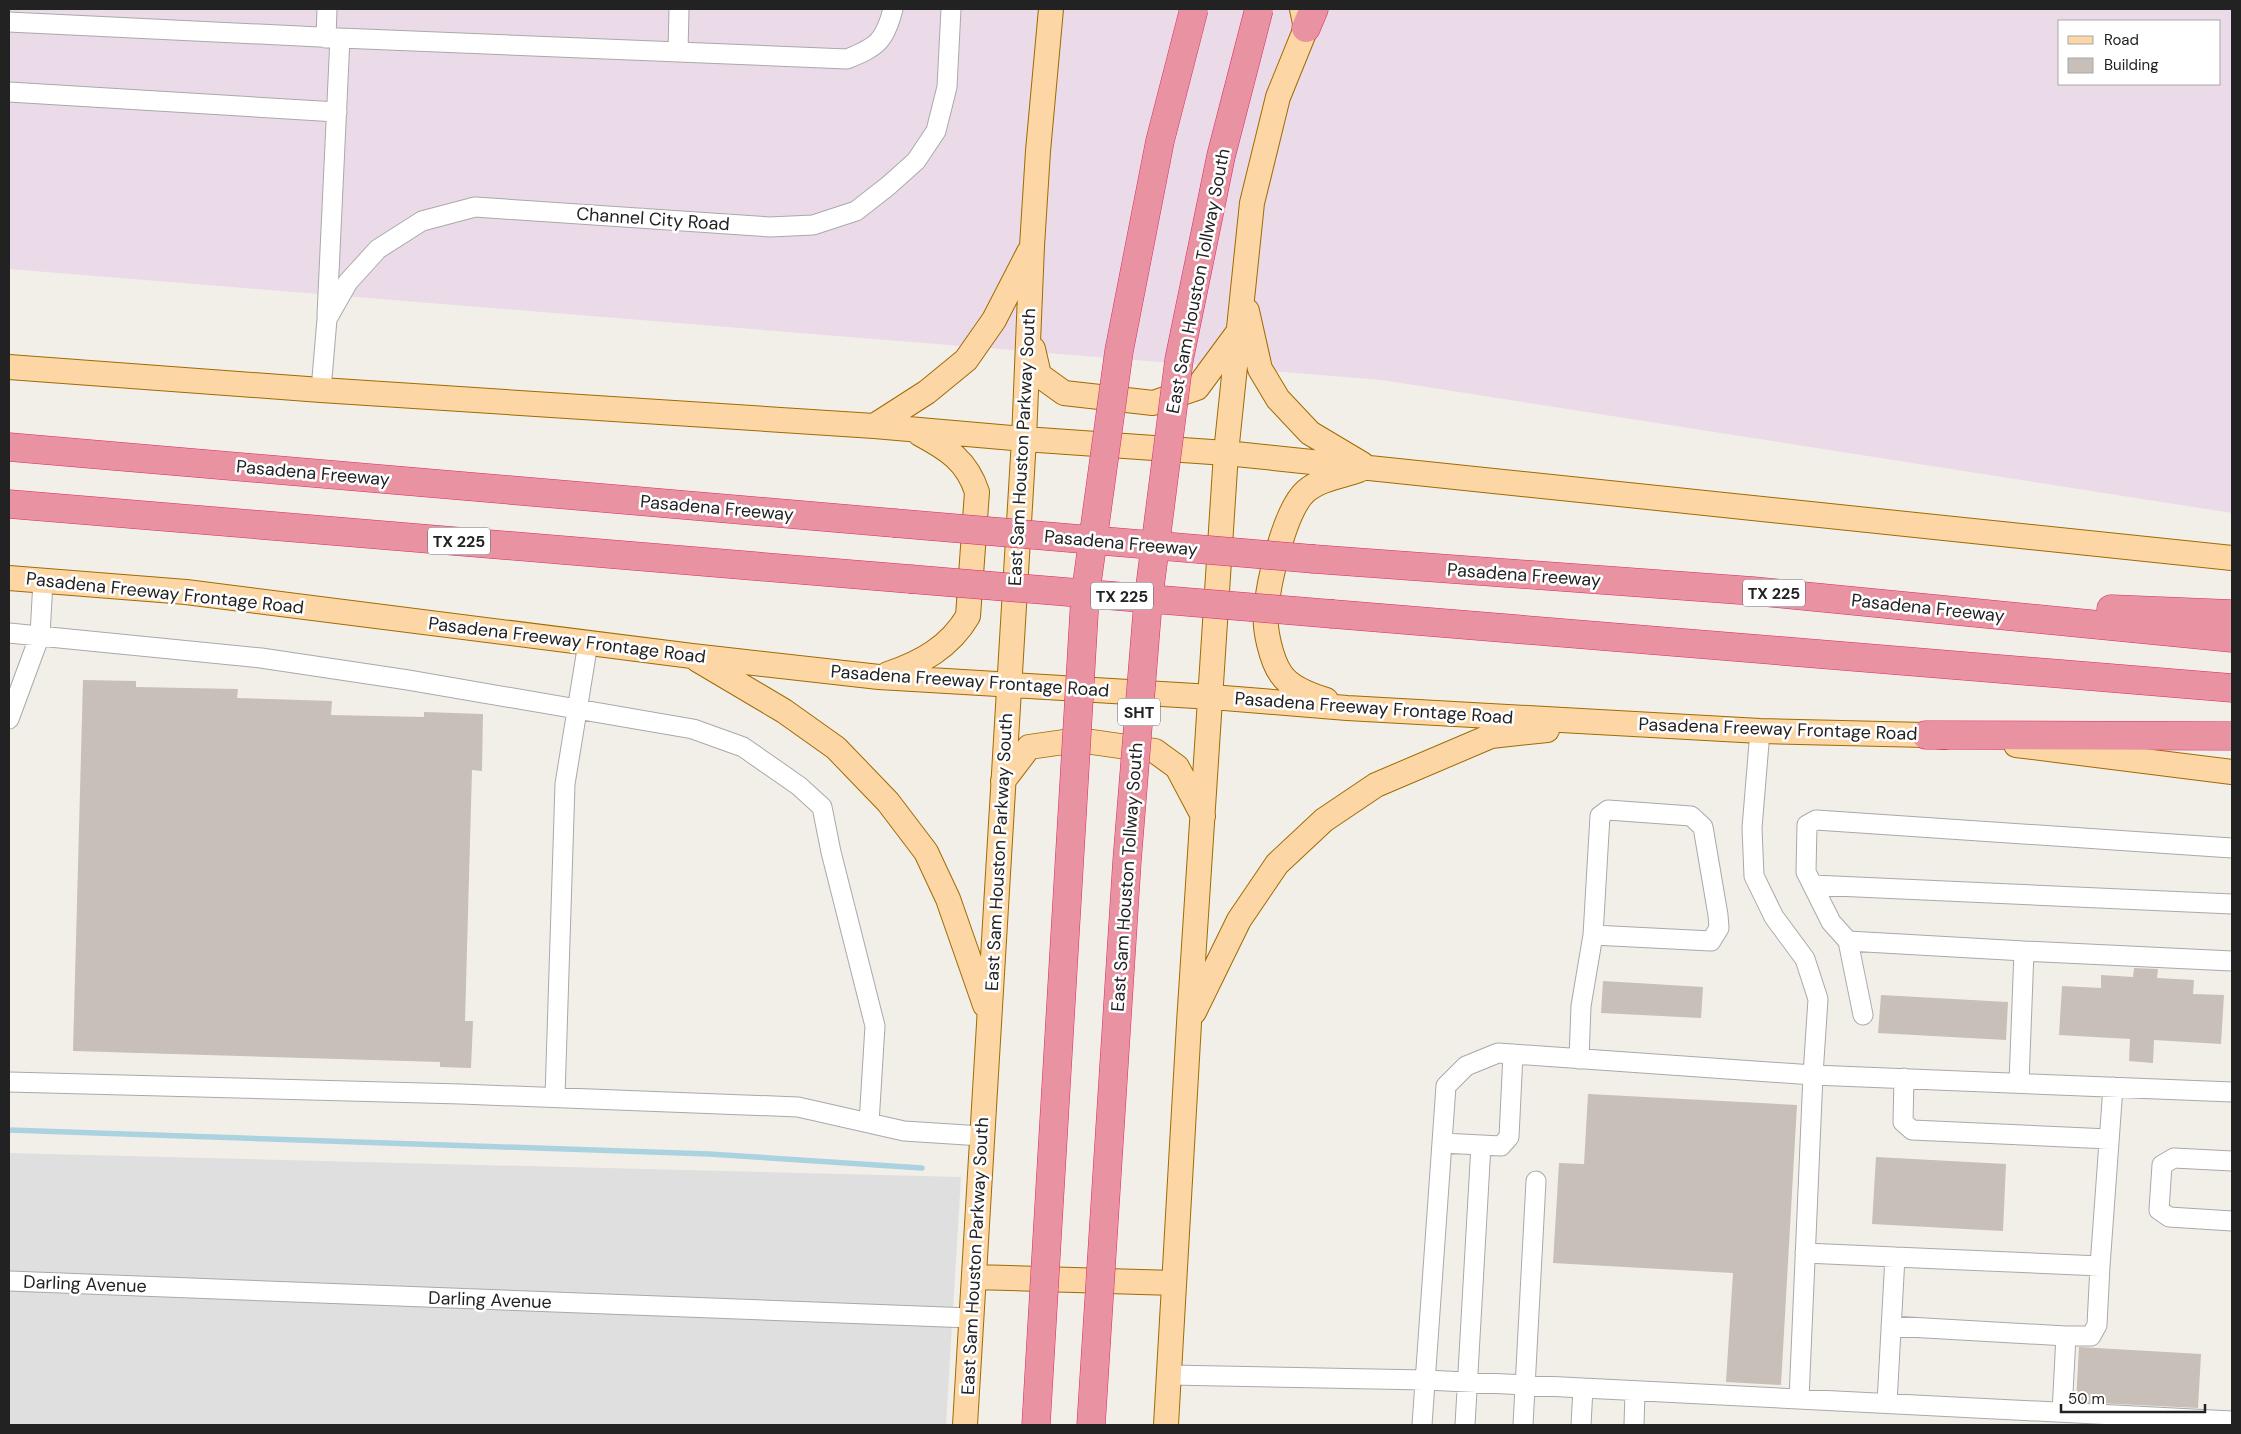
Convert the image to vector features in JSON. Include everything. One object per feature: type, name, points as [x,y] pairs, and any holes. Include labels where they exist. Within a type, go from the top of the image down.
[{"type":"highway","points":[[1036,1425],[1085,597],[1119,351],[1160,141],[1194,9]]},
{"type":"highway","name":"East Sam Houston Tollway South","points":[[1091,1425],[1127,862],[1148,602],[1179,360],[1220,156],[1259,9]]},
{"type":"highway","name":"Pasadena Freeway","points":[[9,447],[1314,559],[1753,591],[2232,638]]},
{"type":"highway","name":"TX 225","points":[[9,504],[2232,688]]},
{"type":"highway","points":[[1753,591],[2232,614]]},
{"type":"highway","points":[[1926,735],[2232,736]]},
{"type":"main road","name":"East Sam Houston Parkway South","points":[[965,1425],[1024,439],[1032,246],[1051,9]]},
{"type":"main road","points":[[1166,1425],[1189,1023],[1212,697],[1226,453],[1252,203],[1278,97],[1307,15]]},
{"type":"main road","points":[[874,426],[927,392],[966,360],[994,320],[1032,246]]},
{"type":"main road","points":[[1243,292],[1260,369],[1278,399],[1310,433],[1368,467]]},
{"type":"main road","points":[[1029,328],[1039,375],[1064,393],[1153,403],[1197,388],[1239,331]]},
{"type":"main road","points":[[9,367],[321,390],[874,426],[1226,453],[2232,558]]},
{"type":"main road","points":[[879,677],[922,660],[945,645],[959,632],[968,616],[977,492],[972,476],[960,460],[939,444],[913,430]]},
{"type":"main road","points":[[1347,708],[1300,690],[1280,673],[1269,644],[1265,613],[1270,582],[1288,520],[1298,500],[1306,490],[1318,483],[1368,467]]},
{"type":"main road","name":"Pasadena Freeway Frontage Road","points":[[9,578],[186,592],[692,656],[879,677],[1212,697],[1347,708],[1760,731],[1926,735],[2232,772]]},
{"type":"main road","points":[[692,656],[784,711],[836,748],[888,802],[926,852],[944,891],[989,1016]]},
{"type":"main road","points":[[1189,1023],[1239,920],[1277,864],[1324,820],[1376,785],[1491,736],[1613,722]]},
{"type":"main road","points":[[1003,781],[1029,747],[1078,740],[1155,751],[1177,767],[1203,816]]},
{"type":"main road","points":[[974,1277],[1174,1283]]},
{"type":"street","points":[[327,9],[333,38],[337,112],[327,319]]},
{"type":"street","points":[[678,52],[679,9]]},
{"type":"street","points":[[9,22],[333,38],[847,59],[872,49],[888,29],[893,9]]},
{"type":"street","name":"Channel City Road","points":[[321,390],[327,319],[348,282],[378,249],[422,221],[474,207],[770,227],[813,225],[856,211],[916,161],[936,131],[947,87],[952,9]]},
{"type":"street","points":[[9,92],[337,112]]},
{"type":"street","points":[[9,720],[40,635],[43,580]]},
{"type":"street","points":[[9,633],[261,658],[408,680],[693,729],[743,747],[799,786],[822,807],[831,852],[875,1026],[869,1123]]},
{"type":"street","points":[[554,1097],[565,784],[588,643]]},
{"type":"street","points":[[1760,731],[1752,828],[1754,876],[1774,918],[1805,960],[1818,999],[1799,1399]]},
{"type":"street","points":[[1579,1059],[1581,1006],[1593,935],[1600,816],[1608,810],[1691,816],[1703,827],[1718,915],[1719,928],[1711,941],[1593,935]]},
{"type":"street","points":[[1863,1015],[1848,941],[1831,922],[1806,872],[1807,825],[1816,820],[2232,848]]},
{"type":"street","points":[[1813,885],[2232,904]]},
{"type":"street","points":[[1848,941],[2232,961]]},
{"type":"street","points":[[2019,1083],[2024,951]]},
{"type":"street","points":[[1422,1425],[1446,1086],[1466,1066],[1498,1053],[1813,1074],[2232,1092]]},
{"type":"street","points":[[1442,1142],[1501,1146],[1509,1137],[1512,1054]]},
{"type":"street","points":[[1904,1078],[1903,1122],[1912,1130],[2109,1139]]},
{"type":"street","points":[[9,1082],[554,1097],[798,1107],[904,1131],[982,1136]]},
{"type":"street","points":[[1891,1326],[2091,1336],[2098,1325],[2100,1266],[2113,1087]]},
{"type":"street","points":[[1465,1425],[1481,1145]]},
{"type":"street","points":[[2232,1161],[2174,1158],[2162,1165],[2159,1210],[2169,1217],[2232,1221]]},
{"type":"street","points":[[1523,1425],[1536,1181]]},
{"type":"street","points":[[1805,1253],[2100,1266]]},
{"type":"street","points":[[1887,1403],[1895,1256]]},
{"type":"street","name":"Darling Avenue","points":[[9,1281],[971,1318]]},
{"type":"street","points":[[2062,1412],[2066,1336]]},
{"type":"street","points":[[1169,1375],[1426,1380],[2232,1421]]},
{"type":"street","points":[[1581,1425],[1583,1388]]},
{"type":"street","points":[[1634,1425],[1635,1391]]},
{"type":"shaded area","points":[[9,9],[2232,9],[2232,513],[1382,380],[9,269]]},
{"type":"shaded area","points":[[9,1153],[961,1177],[946,1425],[9,1425]]},
{"type":"building","points":[[83,680],[136,681],[136,687],[238,689],[237,698],[332,701],[331,715],[424,717],[424,712],[483,714],[482,771],[472,770],[465,1021],[473,1021],[471,1068],[440,1067],[440,1062],[73,1051]]},
{"type":"building","points":[[2134,968],[2158,969],[2157,978],[2194,980],[2193,994],[2224,995],[2221,1044],[2154,1040],[2153,1063],[2129,1061],[2130,1039],[2059,1035],[2062,986],[2101,988],[2101,975],[2133,977]]},
{"type":"building","points":[[1603,981],[1703,987],[1701,1018],[1601,1013]]},
{"type":"building","points":[[1881,995],[2008,1002],[2006,1040],[1878,1033]]},
{"type":"building","points":[[1588,1094],[1797,1105],[1781,1385],[1726,1382],[1733,1273],[1553,1263],[1559,1163],[1584,1164]]},
{"type":"building","points":[[1876,1157],[2006,1164],[2003,1231],[1872,1224]]},
{"type":"building","points":[[2079,1347],[2201,1354],[2198,1408],[2076,1402]]},
{"type":"waterway","points":[[9,1130],[709,1154],[922,1168]]}]
